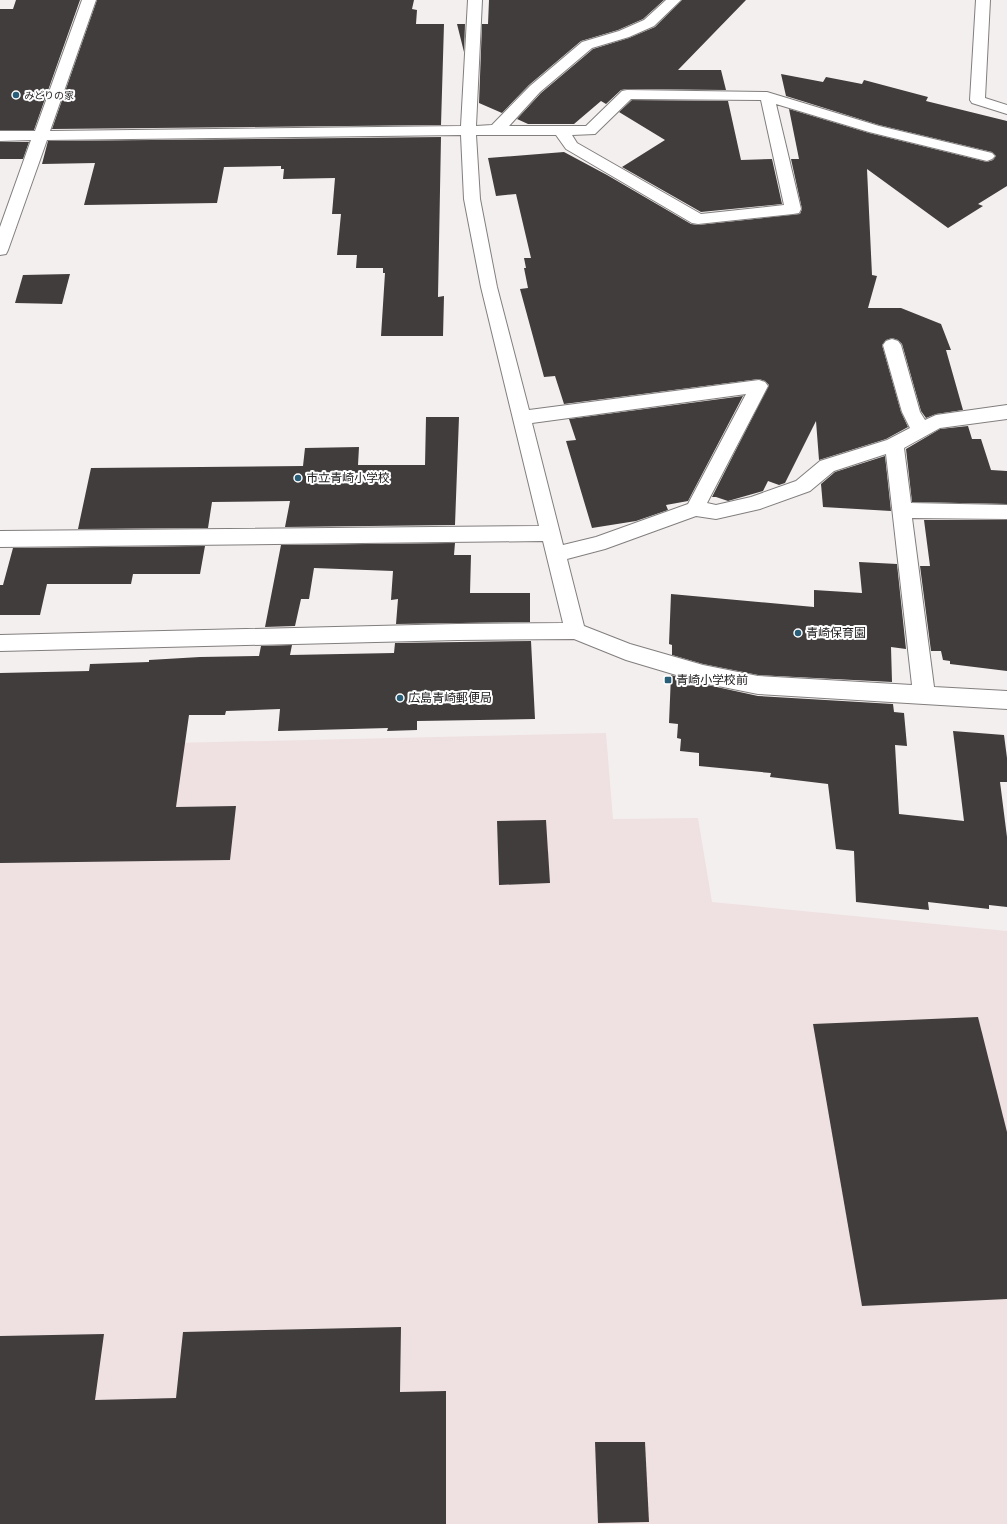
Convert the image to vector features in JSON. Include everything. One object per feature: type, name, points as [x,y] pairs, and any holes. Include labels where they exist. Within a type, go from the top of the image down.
[{"type":"street","points":[[0,250],[89,0]]},
{"type":"street","points":[[475,0],[468,132],[472,199],[490,288],[575,631]]},
{"type":"street","points":[[496,130],[535,89],[587,45],[624,34],[650,23],[674,0]]},
{"type":"street","points":[[983,0],[978,100],[1007,110]]},
{"type":"street","points":[[0,136],[468,132],[496,130],[590,131],[627,94],[768,96],[874,129],[987,156]]},
{"type":"street","points":[[562,131],[571,146],[698,219],[793,209],[768,96]]},
{"type":"street","points":[[892,345],[910,412],[921,430]]},
{"type":"street","points":[[522,418],[759,386],[695,509]]},
{"type":"street","points":[[556,554],[598,544],[695,509],[716,512],[753,504],[803,486],[828,466],[894,445],[936,422],[1007,412]]},
{"type":"street","points":[[894,445],[924,694]]},
{"type":"street","points":[[903,510],[1007,512]]},
{"type":"street","points":[[0,540],[551,533]]},
{"type":"street","points":[[0,643],[449,632],[575,631],[626,651],[695,672],[758,684],[1007,700]]},
{"type":"shaded area","points":[[606,733],[613,819],[698,818],[712,902],[1007,931],[1007,1524],[0,1524],[0,747]]},
{"type":"building","points":[[16,0],[80,0],[34,130],[0,130],[0,9],[13,9]]},
{"type":"building","points":[[97,0],[414,0],[412,9],[417,10],[416,24],[444,24],[441,125],[52,129]]},
{"type":"building","points":[[489,0],[664,0],[643,19],[618,30],[581,41],[529,85],[502,113],[479,103],[482,24],[488,24]]},
{"type":"building","points":[[682,0],[746,0],[678,70],[721,70],[726,90],[627,89],[621,90],[606,104],[601,101],[574,124],[528,124],[517,119],[541,93],[593,49],[629,38],[655,27]]},
{"type":"building","points":[[457,24],[465,24],[464,52]]},
{"type":"building","points":[[781,74],[823,82],[826,77],[862,84],[864,80],[928,97],[926,101],[1007,121],[1007,186],[978,204],[983,206],[948,228],[867,169],[872,275],[877,276],[868,308],[901,308],[941,324],[951,350],[946,350],[963,410],[936,414],[926,418],[921,411],[902,344],[898,340],[892,338],[886,340],[882,345],[901,412],[908,427],[886,439],[819,460],[816,421],[785,483],[779,485],[768,481],[763,491],[728,501],[712,497],[769,385],[765,381],[759,379],[564,404],[555,376],[544,377],[520,289],[528,288],[524,268],[526,268],[524,258],[531,258],[516,194],[496,196],[488,158],[564,152],[691,224],[698,225],[800,214],[802,209],[791,159],[799,159],[789,109],[869,133],[987,162],[993,160],[996,156],[992,152],[879,125],[786,96]]},
{"type":"building","points":[[632,100],[728,101],[741,160],[772,159],[782,204],[701,212],[622,167],[665,140],[619,112]]},
{"type":"building","points":[[441,137],[438,297],[444,296],[443,336],[381,336],[385,273],[383,273],[383,268],[356,268],[357,255],[337,255],[341,214],[332,214],[335,178],[283,179],[284,169],[281,169],[281,166],[224,167],[217,203],[84,205],[95,163],[42,164],[48,141]]},
{"type":"building","points":[[0,142],[29,142],[23,159],[0,159]]},
{"type":"building","points":[[70,274],[62,304],[15,303],[23,275]]},
{"type":"building","points":[[743,396],[688,501],[666,505],[668,510],[636,521],[592,528],[566,441],[576,440],[569,419]]},
{"type":"building","points":[[426,417],[459,417],[455,525],[285,527],[290,501],[212,502],[208,528],[78,529],[91,468],[303,466],[305,448],[359,447],[358,465],[425,465]]},
{"type":"building","points":[[968,426],[972,439],[981,439],[991,470],[1007,471],[1007,504],[912,502],[906,449],[940,429]]},
{"type":"building","points":[[885,456],[891,511],[823,507],[821,484],[835,472]]},
{"type":"building","points":[[924,520],[1007,520],[1007,671],[950,664],[950,661],[943,660],[941,651],[931,651],[920,566],[930,566]]},
{"type":"building","points":[[455,543],[454,555],[471,555],[470,593],[530,593],[530,622],[396,624],[398,599],[391,600],[393,571],[314,568],[309,599],[301,599],[295,626],[265,627],[281,545]]},
{"type":"building","points":[[205,546],[200,574],[133,574],[131,584],[47,584],[40,615],[0,615],[0,585],[3,585],[13,548]]},
{"type":"building","points":[[859,562],[897,564],[906,649],[891,647],[892,682],[758,675],[703,664],[672,655],[672,645],[669,644],[671,594],[814,607],[814,590],[862,593]]},
{"type":"building","points":[[531,641],[535,719],[417,721],[417,730],[387,731],[388,728],[278,731],[280,709],[226,711],[225,715],[189,715],[176,807],[236,806],[230,860],[0,863],[0,673],[89,671],[90,664],[149,662],[149,660],[200,657],[259,656],[261,646],[292,645],[290,655],[394,653],[395,643]]},
{"type":"building","points":[[671,675],[703,684],[758,696],[893,704],[894,712],[904,713],[907,746],[895,745],[899,814],[964,821],[953,731],[1004,735],[1007,758],[1007,782],[1000,782],[1007,837],[1007,907],[989,905],[989,909],[928,902],[929,910],[856,902],[854,851],[836,849],[828,784],[770,777],[771,773],[699,766],[699,753],[680,751],[681,739],[677,738],[678,724],[669,723]]},
{"type":"building","points":[[546,820],[550,883],[499,885],[497,821]]},
{"type":"building","points":[[978,1017],[1007,1132],[1007,1299],[862,1306],[813,1024]]},
{"type":"building","points":[[401,1327],[400,1392],[446,1391],[446,1524],[0,1524],[0,1336],[104,1334],[95,1400],[176,1398],[183,1332]]},
{"type":"building","points":[[595,1442],[645,1442],[649,1522],[598,1523]]},
{"type":"place","name":"みどりの家","points":[[16,95]]},
{"type":"place","name":"市立青崎小学校","points":[[298,478]]},
{"type":"place","name":"青崎保育園","points":[[798,633]]},
{"type":"place","name":"青崎小学校前","points":[[668,680]]},
{"type":"place","name":"広島青崎郵便局","points":[[400,698]]}]
